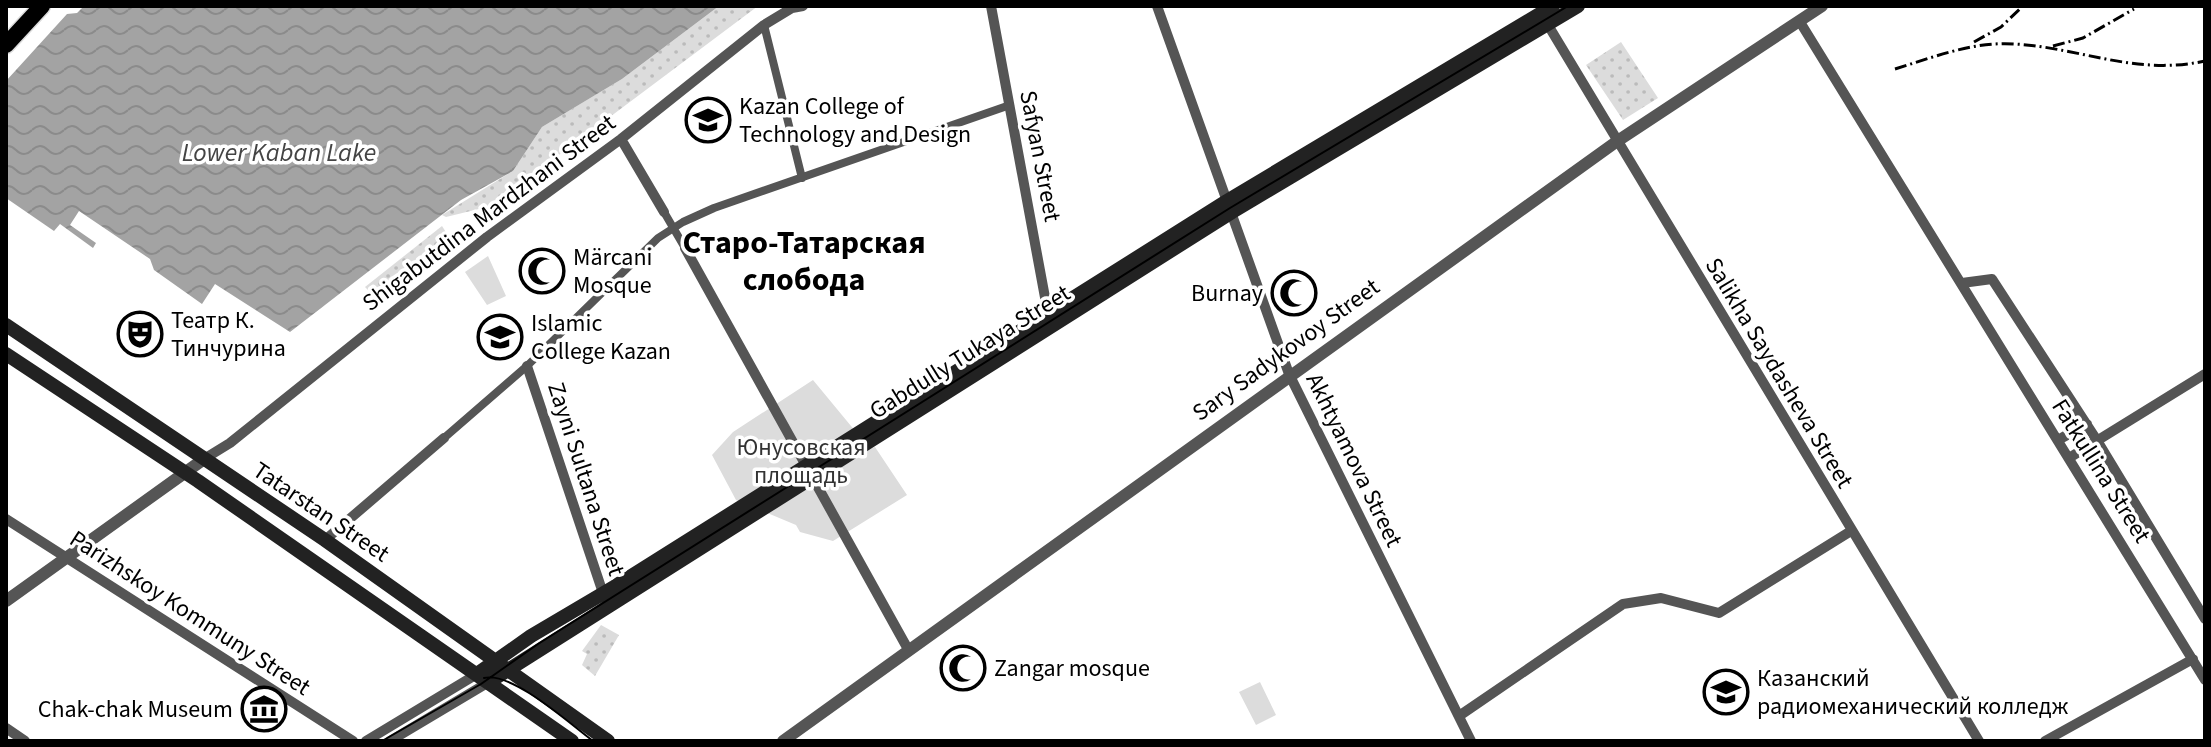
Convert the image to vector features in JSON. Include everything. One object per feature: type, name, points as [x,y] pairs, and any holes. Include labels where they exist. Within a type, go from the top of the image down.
[{"type":"main road","points":[[6,32],[31,6]]},
{"type":"main road","points":[[6,45],[42,6]]},
{"type":"main road","name":"Gabdully Tukaya Street","points":[[483,678],[542,629],[605,599],[1230,207],[1547,15],[1578,6]]},
{"type":"main road","name":"Tatarstan Street","points":[[6,325],[325,540],[608,741]]},
{"type":"main road","name":"Tatarstan Street","points":[[6,354],[183,471],[572,741]]},
{"type":"street","name":"Shigabutdina Mardzhani Street","points":[[204,459],[230,443],[487,237],[621,139],[764,25],[792,8],[803,6]]},
{"type":"street","name":"Safyan Street","points":[[991,6],[1049,321]]},
{"type":"street","name":"Akhtyamova Street","points":[[1157,6],[1289,374],[1471,741]]},
{"type":"street","name":"Sary Sadykovoy Street","points":[[783,741],[1289,374],[1616,142],[1822,6]]},
{"type":"street","name":"Salikha Saydasheva Street","points":[[1547,15],[1616,142],[1979,741]]},
{"type":"street","name":"Fatkullina Street","points":[[1800,22],[2205,680]]},
{"type":"street","points":[[764,25],[802,178]]},
{"type":"street","points":[[325,540],[527,366],[673,227],[714,208],[1010,105]]},
{"type":"street","points":[[621,139],[909,651]]},
{"type":"street","name":"Fatkullina Street","points":[[1962,283],[1992,279],[2087,424],[2203,612]]},
{"type":"street","name":"Zayni Sultana Street","points":[[527,366],[605,599]]},
{"type":"street","points":[[2069,458],[2205,374]]},
{"type":"street","points":[[2058,440],[2087,424]]},
{"type":"street","points":[[6,601],[183,471],[204,459]]},
{"type":"street","name":"Parizhskoy Kommuny Street","points":[[6,519],[353,741]]},
{"type":"street","points":[[1459,716],[1623,604],[1661,598],[1719,613],[1851,531]]},
{"type":"street","points":[[2045,741],[2193,659]]},
{"type":"street","points":[[366,741],[483,678]]},
{"type":"street","name":"Gabdully Tukaya Street","points":[[390,741],[483,678]]},
{"type":"street","points":[[6,728],[25,741]]},
{"type":"green space","points":[[719,6],[758,6],[491,206],[446,217],[442,215],[513,171],[542,127],[622,79]]},
{"type":"green space","points":[[1621,42],[1658,98],[1623,120],[1586,65]]},
{"type":"green space","points":[[442,226],[449,237],[373,295],[365,287]]},
{"type":"green space","points":[[488,256],[506,296],[487,305],[465,272]]},
{"type":"green space","name":"Юнусовская площадь","points":[[813,380],[870,449],[875,447],[907,495],[833,541],[800,532],[796,525],[736,500],[712,455],[733,432]]},
{"type":"green space","points":[[601,625],[619,635],[595,676],[582,665],[587,654],[582,651]]},
{"type":"green space","points":[[1260,682],[1276,715],[1256,725],[1239,692]]},
{"type":"water","name":"Lower Kaban Lake","points":[[84,6],[719,6],[622,79],[542,127],[513,171],[461,200],[290,332],[215,284],[202,304],[154,270],[150,259],[79,211],[70,225],[96,243],[93,248],[60,224],[54,231],[6,198],[6,81],[67,14],[77,13]]},
{"type":"tram line","points":[[382,741],[481,684],[538,644],[1230,208],[1568,6]]},
{"type":"tram line","points":[[484,678],[510,682],[525,690],[593,741]]},
{"type":"railway","points":[[1974,42],[2001,27],[2023,6]]},
{"type":"railway","points":[[2053,46],[2083,38],[2134,9]]},
{"type":"railway","points":[[1895,69],[1954,51],[2000,44],[2040,46],[2155,65],[2205,61]]},
{"type":"place","name":"Kazan College of Technology and Design","points":[[708,120]]},
{"type":"place","name":"Märcani Mosque","points":[[542,271]]},
{"type":"place","name":"Burnay","points":[[1294,293]]},
{"type":"place","name":"Театр К. Тинчурина","points":[[140,334]]},
{"type":"place","name":"Islamic College Kazan","points":[[500,337]]},
{"type":"place","name":"Zangar mosque","points":[[963,668]]},
{"type":"place","name":"Казанский радиомеханический колледж","points":[[1726,692]]},
{"type":"place","name":"Chak-chak Museum","points":[[264,709]]},
{"type":"district","name":"Старо-Татарская слобода","points":[[804,262]]}]
